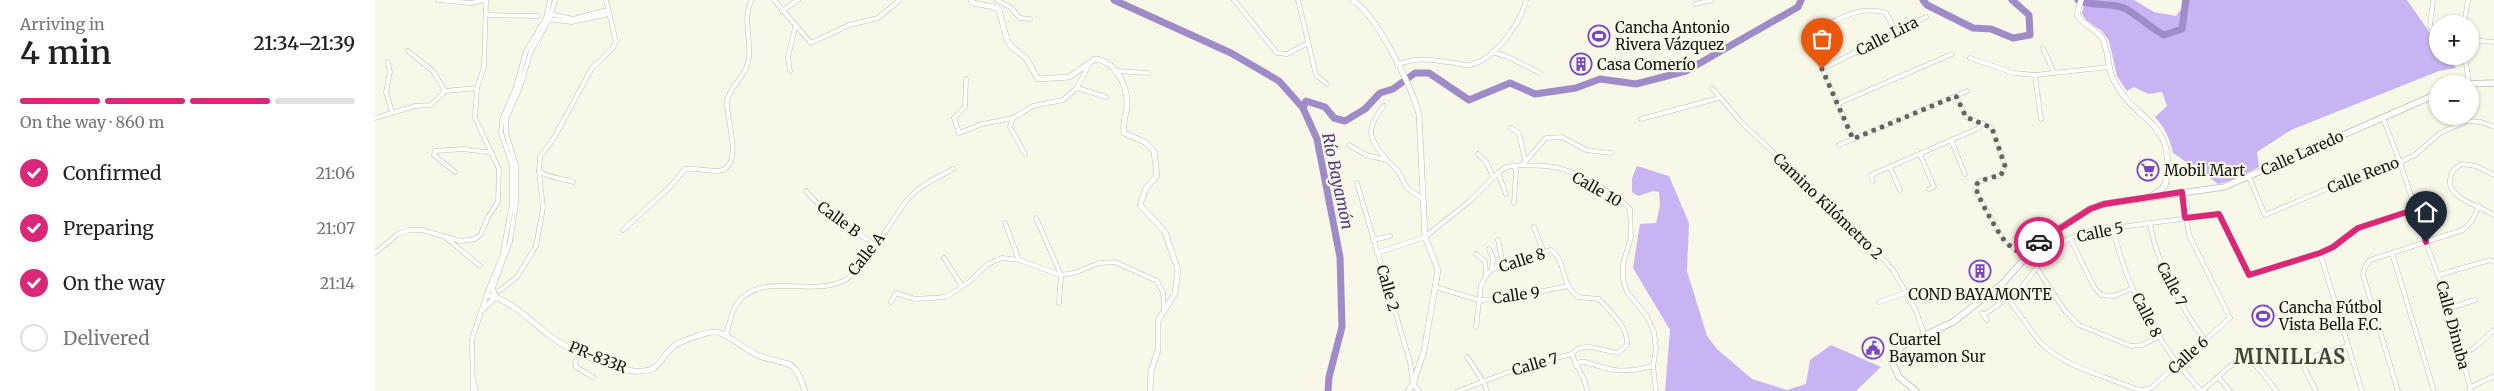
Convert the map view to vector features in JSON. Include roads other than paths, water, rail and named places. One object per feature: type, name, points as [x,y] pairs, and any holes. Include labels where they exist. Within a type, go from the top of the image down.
[{"type":"main road","points":[[2479,83],[2494,83]]},
{"type":"main road","name":"Calle Laredo","points":[[1916,391],[1899,376],[1892,362],[1894,355],[1902,346],[1925,337],[1953,322],[2003,283],[2042,239],[2090,209],[2104,204],[2223,187],[2429,98]]},
{"type":"main road","points":[[2148,198],[2166,182]]},
{"type":"street","points":[[375,253],[398,234],[409,230],[422,230],[461,241],[471,240],[481,234],[487,217],[498,202],[500,191],[499,169],[475,118],[477,88],[484,67],[485,0],[471,2],[439,0]]},
{"type":"street","points":[[475,391],[472,339],[502,256],[512,204],[512,165],[501,133],[501,120],[516,87],[529,45],[548,17],[550,0]]},
{"type":"street","points":[[487,295],[492,289],[508,249],[516,203],[517,170],[506,133],[506,120],[520,87],[534,45],[555,0]]},
{"type":"street","points":[[499,291],[517,278],[536,246],[543,208],[539,171],[540,157],[554,138],[592,68],[612,49],[616,42],[606,0]]},
{"type":"street","points":[[623,230],[670,187],[685,169],[695,167],[718,172],[725,169],[731,162],[732,144],[727,102],[731,91],[746,70],[749,56],[748,9],[752,0]]},
{"type":"street","points":[[774,0],[795,28],[811,43],[849,26],[878,18],[900,0]]},
{"type":"street","points":[[782,10],[798,0]]},
{"type":"street","points":[[971,0],[973,3],[995,7],[999,10],[1007,40],[1012,47],[1026,58],[1038,79],[1069,77],[1090,62],[1102,60],[1117,71],[1147,73]]},
{"type":"street","points":[[997,0],[1011,7],[1019,18],[1031,19]]},
{"type":"street","points":[[1234,0],[1277,53],[1287,54],[1308,43]]},
{"type":"street","points":[[1298,0],[1316,75],[1327,84]]},
{"type":"street","points":[[1352,0],[1361,6],[1376,24],[1409,88],[1419,114],[1425,237],[1438,265],[1427,340],[1409,391]]},
{"type":"street","points":[[1397,65],[1411,59],[1423,58],[1469,65],[1484,59],[1517,23],[1526,0]]},
{"type":"street","points":[[1695,4],[1712,0]]},
{"type":"street","points":[[2081,0],[2077,15],[2082,24],[2103,40],[2109,66],[2123,93],[2157,128],[2164,138],[2169,160],[2162,196]]},
{"type":"street","points":[[2431,15],[2433,0]]},
{"type":"street","points":[[2466,15],[2467,0]]},
{"type":"street","points":[[1814,31],[1858,11],[1873,9],[1886,14],[1896,32]]},
{"type":"street","points":[[548,17],[572,22],[609,12]]},
{"type":"street","points":[[486,15],[538,16]]},
{"type":"street","name":"Calle Lira","points":[[1822,69],[1926,17]]},
{"type":"street","points":[[790,71],[788,57],[795,28]]},
{"type":"street","points":[[2479,41],[2494,42]]},
{"type":"street","points":[[2043,48],[2054,73]]},
{"type":"street","points":[[408,51],[433,71],[445,92]]},
{"type":"street","points":[[1492,52],[1506,56],[1540,73]]},
{"type":"street","points":[[1837,104],[1952,54]]},
{"type":"street","points":[[1971,58],[2014,73],[2035,75],[2109,66]]},
{"type":"street","points":[[388,62],[390,79],[386,92],[392,112]]},
{"type":"street","points":[[966,79],[965,106],[954,118],[957,131],[959,132],[982,124],[1013,118],[1033,106],[1063,100],[1077,88],[1090,62]]},
{"type":"street","points":[[1819,62],[1853,139]]},
{"type":"street","points":[[1117,71],[1127,103],[1122,121],[1124,134],[1149,145],[1155,151],[1158,164],[1157,176],[1146,188],[1140,201],[1142,209],[1165,232],[1178,270],[1175,293],[1158,321],[1158,350],[1151,372],[1150,391]]},
{"type":"street","points":[[2035,75],[2041,118]]},
{"type":"street","points":[[375,118],[415,106],[431,105],[445,92],[477,88]]},
{"type":"street","points":[[1077,88],[1106,97]]},
{"type":"street","name":"Camino Kilómetro 2","points":[[1713,88],[1719,98],[1743,123],[1861,235],[1893,270],[1916,311],[1925,337]]},
{"type":"street","points":[[1839,145],[1967,91]]},
{"type":"street","points":[[1956,96],[1966,117],[1992,128],[2005,166],[2001,175],[1978,182],[1975,190],[2005,242],[2025,256]]},
{"type":"street","points":[[1641,119],[1719,98]]},
{"type":"street","points":[[1384,106],[1377,115],[1370,131],[1373,144],[1398,171],[1407,188],[1423,199]]},
{"type":"street","points":[[1013,118],[1010,127],[1025,154]]},
{"type":"street","name":"Calle Dinuba","points":[[2383,118],[2451,308],[2470,389]]},
{"type":"street","name":"Calle Reno","points":[[2249,176],[2265,215],[2329,188],[2400,162],[2415,154],[2440,133],[2467,121],[2481,122],[2494,127]]},
{"type":"street","points":[[1873,181],[1871,175],[1979,128],[1982,123]]},
{"type":"street","points":[[1511,128],[1519,133],[1525,160]]},
{"type":"street","name":"Calle 10","points":[[1522,165],[1541,143],[1552,137],[1562,137],[1586,150],[1611,153]]},
{"type":"street","points":[[1951,140],[1965,174]]},
{"type":"street","points":[[1349,145],[1366,155],[1387,160]]},
{"type":"street","points":[[455,172],[433,155],[435,151],[464,149],[492,153]]},
{"type":"street","points":[[1478,154],[1487,163],[1493,177]]},
{"type":"street","points":[[1920,154],[1934,187],[1929,189]]},
{"type":"street","points":[[1377,253],[1425,237],[1471,200],[1493,177],[1514,164],[1516,171],[1514,203]]},
{"type":"street","name":"Calle 10","points":[[1514,164],[1557,168],[1570,172],[1620,199],[1629,209],[1631,237],[1623,264],[1623,280],[1627,292],[1646,315],[1654,332],[1656,349],[1653,366],[1656,391]]},
{"type":"street","points":[[2494,175],[2476,166],[2462,164],[2451,173],[2450,188],[2459,197],[2494,215]]},
{"type":"street","points":[[1890,167],[1900,190]]},
{"type":"street","name":"Calle A","points":[[726,336],[736,305],[755,289],[779,286],[797,288],[835,285],[847,279],[860,266],[909,198],[919,188],[953,169]]},
{"type":"street","points":[[539,171],[545,176],[557,176],[573,182]]},
{"type":"street","points":[[1498,173],[1506,194]]},
{"type":"street","name":"Calle 2","points":[[1357,183],[1410,362],[1413,384]]},
{"type":"street","name":"Calle B","points":[[806,191],[821,207],[875,245]]},
{"type":"street","name":"Calle 6","points":[[2008,299],[2041,343],[2053,353],[2067,361],[2136,389],[2151,388],[2230,318],[2189,235],[2185,218],[2189,216],[2187,203],[2183,200],[2182,192]]},
{"type":"street","points":[[2398,391],[2363,275],[2365,267],[2370,260],[2463,230],[2472,221],[2479,206]]},
{"type":"street","points":[[2362,391],[2320,253],[2333,247],[2358,228],[2416,209]]},
{"type":"street","name":"Calle 5","points":[[1987,320],[1983,314],[2008,299],[2022,286],[2047,254],[2070,238],[2083,232],[2219,214],[2249,275],[2320,253]]},
{"type":"street","points":[[1035,218],[1061,275],[1059,304]]},
{"type":"street","points":[[1005,223],[1019,260]]},
{"type":"street","name":"Calle 7","points":[[2150,223],[2158,255],[2191,322],[2205,340]]},
{"type":"street","points":[[1534,227],[1543,251]]},
{"type":"street","name":"Calle 8","points":[[2113,228],[2119,257],[2158,337],[2177,365],[2202,391]]},
{"type":"street","points":[[444,236],[480,266]]},
{"type":"street","points":[[1373,240],[1390,236]]},
{"type":"street","points":[[2070,238],[2094,287],[2101,295],[2114,296],[2133,288]]},
{"type":"street","points":[[1498,240],[1503,265]]},
{"type":"street","points":[[1489,249],[1493,258],[1492,269]]},
{"type":"street","name":"Calle 8","points":[[1476,327],[1481,285],[1492,269],[1543,251],[1551,250],[1555,253],[1566,274],[1568,286]]},
{"type":"street","points":[[2392,253],[2433,391]]},
{"type":"street","points":[[1476,254],[1485,261],[1486,276]]},
{"type":"street","points":[[944,258],[962,286]]},
{"type":"street","points":[[891,302],[896,294],[915,299],[946,297],[995,260],[1019,260],[1061,275],[1099,263],[1115,262],[1157,281],[1163,292],[1164,310]]},
{"type":"street","points":[[2439,275],[2490,260],[2494,262]]},
{"type":"street","points":[[2036,267],[2066,312],[2079,325],[2131,346],[2142,345],[2158,337]]},
{"type":"street","name":"Calle 7","points":[[1458,391],[1522,367],[1572,354],[1576,348],[1583,346],[1617,352],[1627,345],[1628,340],[1622,327],[1599,299],[1578,297],[1568,286]]},
{"type":"street","name":"Calle 9","points":[[1435,287],[1479,300],[1503,299],[1568,286]]},
{"type":"street","points":[[481,311],[496,297],[492,289]]},
{"type":"street","points":[[1879,302],[1905,293]]},
{"type":"street","name":"PR-833R","points":[[487,295],[507,303],[553,338],[581,353],[634,371],[651,370],[660,365],[676,344],[715,332],[726,336]]},
{"type":"street","points":[[2451,308],[2475,300]]},
{"type":"street","points":[[2462,354],[2474,348],[2494,330]]},
{"type":"street","points":[[726,336],[753,354],[791,365],[799,372],[805,391]]},
{"type":"street","points":[[2316,391],[2302,364],[2314,356],[2348,346]]},
{"type":"street","points":[[581,353],[575,361],[576,367],[593,377]]},
{"type":"street","points":[[1572,354],[1576,366],[1587,384],[1587,391]]},
{"type":"street","points":[[2202,391],[2243,354],[2247,355],[2277,391]]},
{"type":"street","points":[[1467,357],[1483,381],[1487,391]]},
{"type":"street","points":[[1576,366],[1580,362],[1585,362],[1616,372],[1634,371],[1653,366]]},
{"type":"street","points":[[2470,389],[2494,376]]},
{"type":"street","points":[[2218,377],[2230,391]]},
{"type":"street","points":[[1413,384],[1419,391]]},
{"type":"waterway","name":"Río Bayamón","points":[[1114,0],[1231,53],[1279,81],[1303,108],[1317,139],[1340,257],[1342,327],[1329,377],[1328,391]]},
{"type":"waterway","points":[[1303,108],[1306,101],[1325,107],[1334,118],[1345,121],[1365,109],[1380,93],[1393,89],[1415,73],[1429,73],[1469,100],[1510,83],[1535,94],[1576,88],[1600,79],[1636,84],[1686,71],[1798,7],[1801,0]]},
{"type":"waterway","points":[[1923,0],[1927,5],[1973,28],[1991,29],[2013,38],[2030,35],[2029,15],[2012,0]]},
{"type":"waterway","points":[[2078,0],[2124,8],[2164,35],[2182,29],[2186,0]]},
{"type":"place","name":"Cancha Antonio Rivera Vázquez","points":[[1599,36]]},
{"type":"place","name":"Casa Comerío","points":[[1581,64]]},
{"type":"place","name":"Mobil Mart","points":[[2148,170]]},
{"type":"place","name":"COND BAYAMONTE","points":[[1980,271]]},
{"type":"place","name":"Cancha Fútbol Vista Bella F.C.","points":[[2263,316]]},
{"type":"place","name":"Cuartel Bayamon Sur","points":[[1873,348]]},
{"type":"district","name":"MINILLAS","points":[[2290,356]]}]
